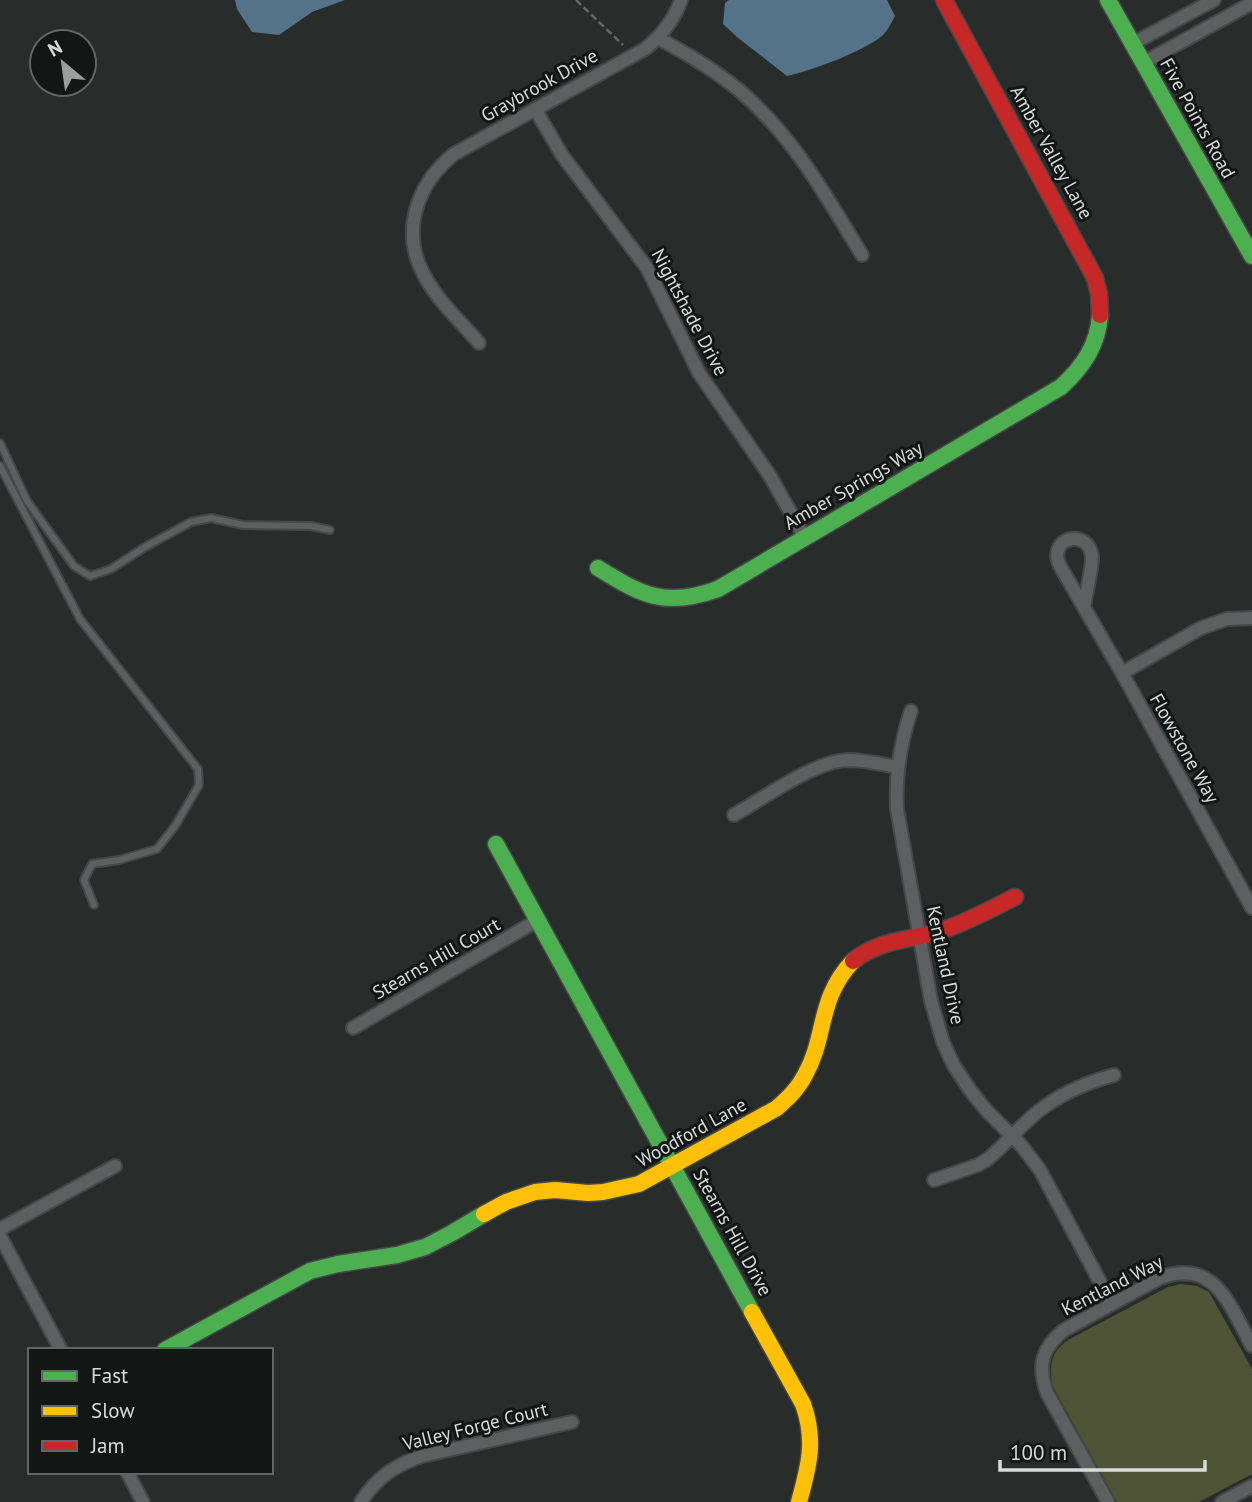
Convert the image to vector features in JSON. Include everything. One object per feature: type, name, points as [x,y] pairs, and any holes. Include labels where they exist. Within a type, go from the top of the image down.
[{"type":"street","name":"Graybrook Drive","points":[[479,342],[433,290],[421,270],[414,241],[414,220],[417,204],[429,179],[448,158],[659,38],[676,13],[681,0]]},
{"type":"street","name":"Amber Valley Lane","points":[[944,0],[1092,270],[1101,304],[1099,331]]},
{"type":"street","name":"Five Points Road","points":[[1108,0],[1252,256]]},
{"type":"street","points":[[1132,44],[1214,0]]},
{"type":"street","points":[[1143,63],[1252,2]]},
{"type":"street","points":[[659,38],[720,76],[775,125],[810,172],[862,255]]},
{"type":"street","name":"Nightshade Drive","points":[[535,109],[562,155],[647,268],[699,373],[761,463],[806,538]]},
{"type":"street","name":"Amber Springs Way","points":[[598,568],[646,595],[677,600],[708,594],[1061,387],[1083,366],[1096,343],[1099,331]]},
{"type":"street","name":"Flowstone Way","points":[[1084,607],[1092,558],[1089,546],[1081,539],[1071,538],[1063,542],[1056,558],[1252,908]]},
{"type":"street","points":[[1122,673],[1201,628],[1227,619],[1252,618]]},
{"type":"street","name":"Kentland Drive","points":[[911,712],[897,767],[896,791],[898,816],[934,1012],[948,1052],[970,1090],[1013,1136],[1045,1177],[1112,1304]]},
{"type":"street","points":[[734,816],[809,771],[827,764],[849,760],[897,767]]},
{"type":"street","name":"Stearns Hill Drive","points":[[496,844],[806,1410],[812,1434],[812,1451],[799,1502]]},
{"type":"street","name":"Woodford Lane","points":[[169,1348],[310,1271],[323,1266],[396,1255],[423,1247],[516,1197],[538,1191],[595,1193],[646,1181],[783,1104],[795,1092],[808,1072],[816,1050],[825,1004],[835,983],[859,956],[876,945],[934,933],[957,925],[1015,897]]},
{"type":"street","name":"Stearns Hill Court","points":[[353,1028],[538,920]]},
{"type":"street","points":[[934,1180],[988,1159],[1043,1107],[1059,1096],[1083,1084],[1114,1075]]},
{"type":"street","points":[[0,1228],[115,1166]]},
{"type":"street","points":[[0,1236],[60,1348]]},
{"type":"street","name":"Kentland Way","points":[[1108,1502],[1047,1393],[1042,1360],[1046,1348],[1055,1338],[1064,1330],[1160,1278],[1184,1272],[1195,1273],[1215,1284],[1252,1346]]},
{"type":"street","name":"Valley Forge Court","points":[[360,1502],[381,1477],[403,1462],[572,1422]]},
{"type":"street","points":[[128,1474],[143,1502]]},
{"type":"street","points":[[1226,1501],[1252,1486]]},
{"type":"lane","points":[[0,443],[27,501],[74,566],[90,576],[111,569],[191,522],[211,518],[243,525],[311,526],[330,530]]},
{"type":"lane","points":[[0,466],[80,619],[198,769],[199,785],[175,826],[157,849],[119,860],[92,864],[84,880],[94,905]]},
{"type":"path","points":[[576,0],[633,55]]},
{"type":"green space","points":[[1181,1284],[1197,1286],[1209,1292],[1252,1369],[1252,1474],[1199,1502],[1117,1502],[1052,1385],[1052,1359],[1068,1340],[1168,1287]]},
{"type":"water","points":[[235,0],[345,0],[312,12],[279,35],[252,32],[237,9]]},
{"type":"water","points":[[729,0],[887,0],[895,16],[883,35],[863,48],[824,65],[787,76],[723,24],[725,3]]},
{"type":"traffic: fast","points":[[1108,0],[1252,256]]},
{"type":"traffic: fast","points":[[598,568],[628,586],[655,596],[684,598],[718,589],[1061,387],[1076,372],[1093,346],[1100,315]]},
{"type":"traffic: fast","points":[[496,844],[752,1312]]},
{"type":"traffic: fast","points":[[169,1348],[310,1271],[397,1255],[425,1247],[484,1214]]},
{"type":"traffic: slow","points":[[484,1214],[506,1202],[535,1192],[603,1192],[639,1184],[777,1108],[796,1089],[805,1075],[817,1046],[833,989],[853,961]]},
{"type":"traffic: slow","points":[[752,1312],[803,1404],[807,1417],[810,1453],[799,1502]]},
{"type":"traffic: jam","points":[[944,0],[1095,278],[1100,315]]},
{"type":"traffic: jam","points":[[853,961],[873,948],[940,931],[1015,897]]}]
